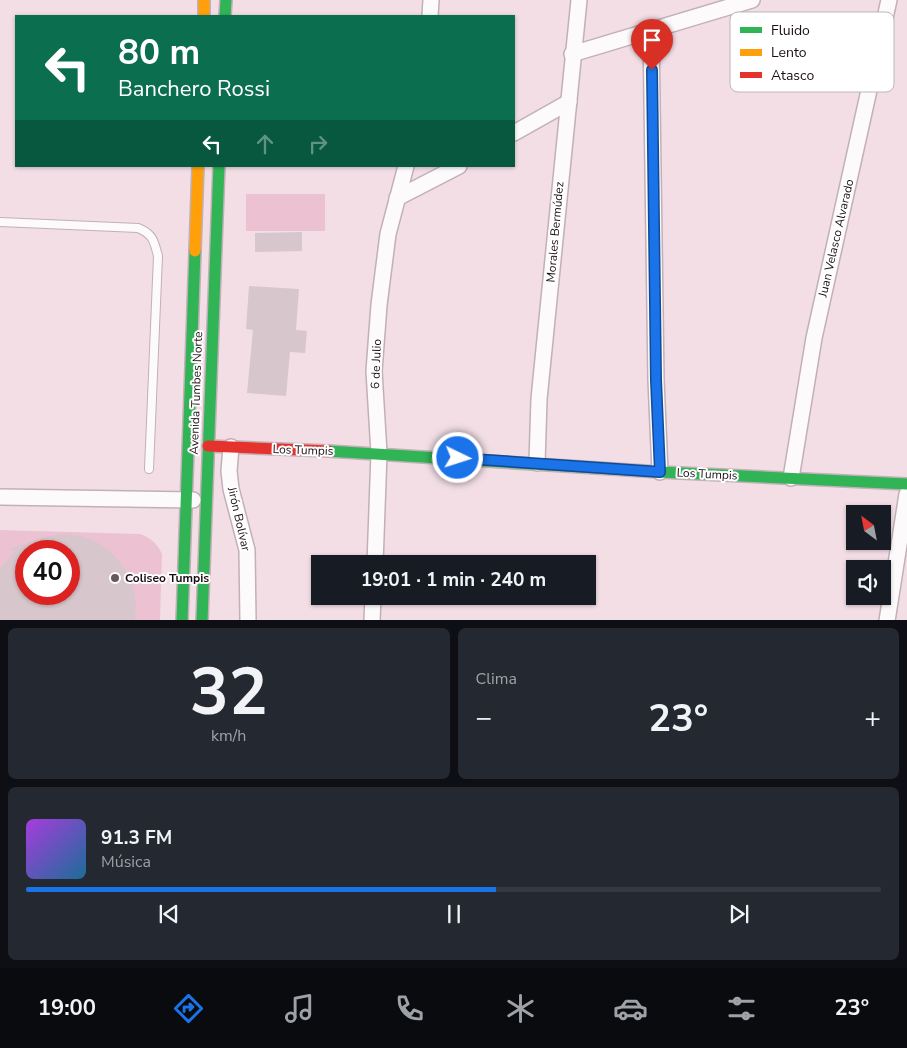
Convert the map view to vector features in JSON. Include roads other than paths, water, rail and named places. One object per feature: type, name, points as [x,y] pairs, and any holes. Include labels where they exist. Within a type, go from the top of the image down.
[{"type":"main road","points":[[204,0],[204,15]]},
{"type":"main road","points":[[225,15],[226,0]]},
{"type":"main road","name":"Avenida Tumbes Norte","points":[[182,620],[198,167]]},
{"type":"main road","name":"Avenida Tumbes Norte","points":[[202,620],[219,167]]},
{"type":"main road","name":"Los Tumpis","points":[[208,446],[378,453],[660,472],[907,484]]},
{"type":"street","points":[[430,15],[431,0]]},
{"type":"street","name":"Morales Bermúdez","points":[[537,464],[539,399],[569,102],[572,54],[579,0]]},
{"type":"street","points":[[572,54],[752,0]]},
{"type":"street","points":[[651,31],[656,380],[660,472]]},
{"type":"street","name":"Juan Velasco Alvarado","points":[[791,478],[814,338],[869,92]]},
{"type":"street","points":[[515,132],[569,102]]},
{"type":"street","name":"6 de Julio","points":[[374,555],[378,453],[374,371],[379,305],[388,234],[406,167]]},
{"type":"street","points":[[397,198],[457,167]]},
{"type":"street","name":"Jirón Bolívar","points":[[231,447],[229,471],[231,489],[248,550],[248,620]]},
{"type":"street","points":[[887,620],[907,494]]},
{"type":"street","points":[[0,496],[206,501]]},
{"type":"street","points":[[372,620],[373,605]]},
{"type":"lane","points":[[0,222],[138,228],[148,232],[154,242],[158,256],[149,469]]},
{"type":"place","name":"Coliseo Tumpis","points":[[115,578]]}]
